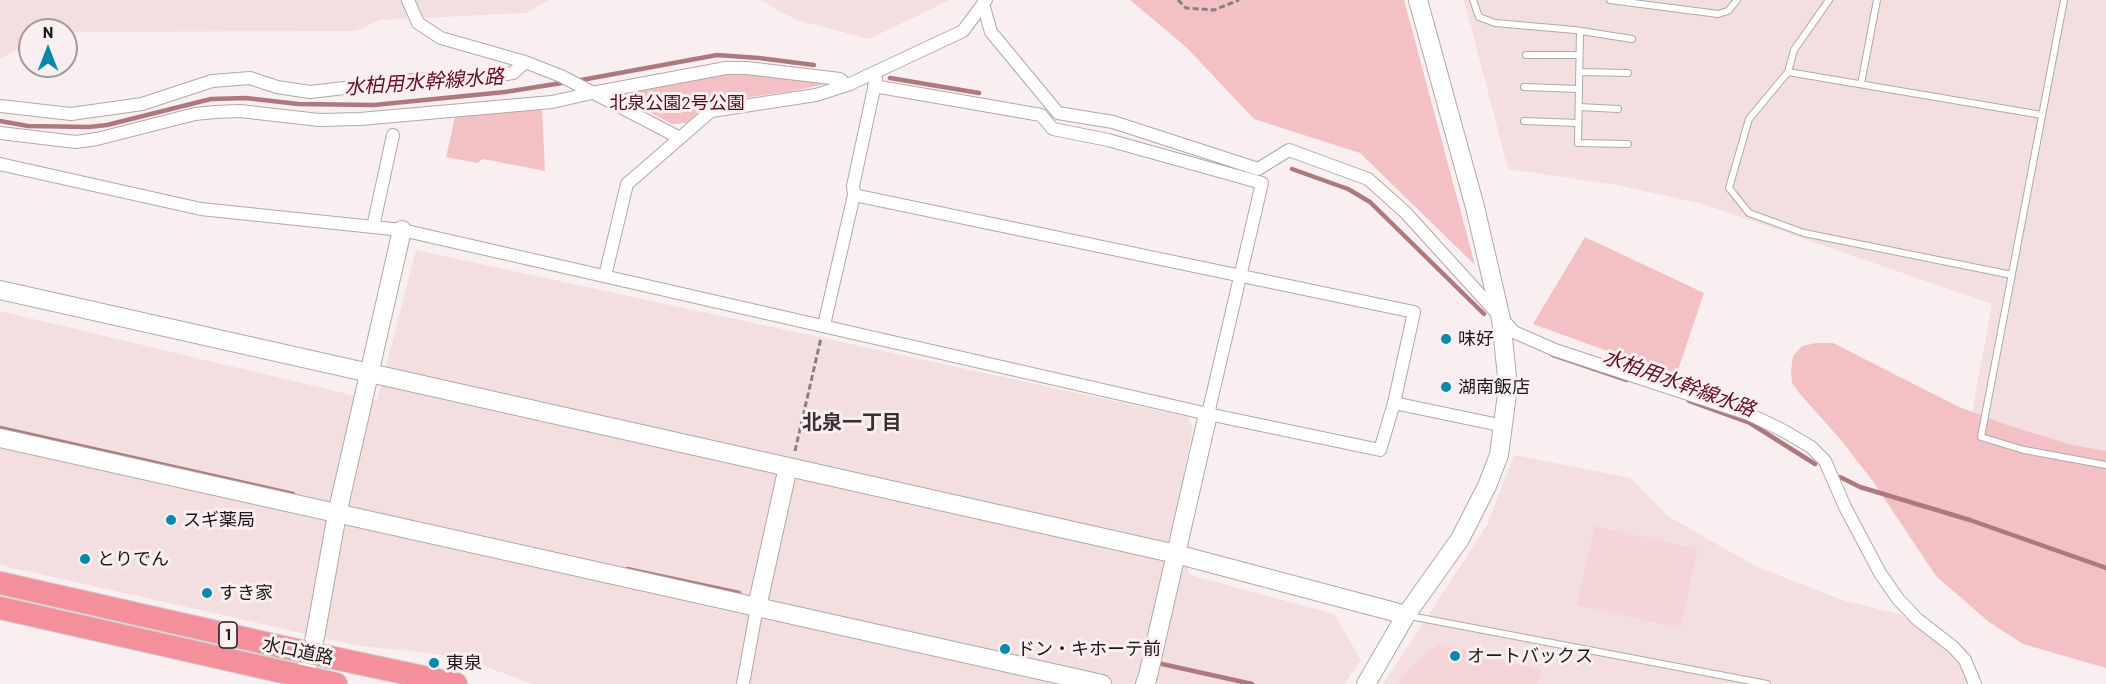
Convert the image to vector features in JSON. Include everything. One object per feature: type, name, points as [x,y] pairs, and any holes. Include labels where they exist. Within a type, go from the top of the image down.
[{"type":"highway","name":"水口道路","points":[[0,583],[456,684]]},
{"type":"highway","name":"水口道路","points":[[0,609],[303,680],[336,684]]},
{"type":"street","points":[[408,0],[418,23],[441,38],[525,62],[561,76],[680,138]]},
{"type":"street","points":[[1366,684],[1406,615],[1460,539],[1487,486],[1499,455],[1508,386],[1501,319],[1475,207],[1418,0]]},
{"type":"street","points":[[985,2],[991,32],[1058,113],[1113,122],[1258,169],[1289,150],[1368,179],[1405,212],[1514,332],[1555,350],[1749,414],[1811,447],[1825,461],[1845,507],[1880,573],[1898,599],[1917,619],[1953,647],[1965,660],[1975,684]]},
{"type":"street","points":[[605,276],[627,184],[711,111],[816,95],[846,85],[963,31],[985,2]]},
{"type":"street","points":[[0,106],[70,114],[142,104],[212,81],[250,78],[278,87],[310,92],[422,79],[480,78],[513,73],[525,62]]},
{"type":"street","points":[[0,133],[76,141],[97,139],[195,114],[240,111],[299,118],[360,119],[552,102],[588,90],[726,68],[747,68],[840,79],[846,85]]},
{"type":"street","points":[[824,325],[854,195],[853,186],[877,72]]},
{"type":"street","points":[[874,86],[1041,115],[1053,129],[1108,140],[1262,183],[1145,684]]},
{"type":"street","points":[[1066,131],[1068,115]]},
{"type":"street","points":[[373,227],[393,135]]},
{"type":"street","points":[[0,164],[201,209],[402,230],[1208,414],[1380,450],[1394,403],[1414,312],[854,195]]},
{"type":"street","points":[[303,680],[315,638],[338,514],[402,230]]},
{"type":"street","points":[[0,290],[1176,554],[1406,615]]},
{"type":"street","points":[[1394,403],[1504,426]]},
{"type":"street","points":[[0,438],[1102,684]]},
{"type":"street","points":[[743,684],[757,607],[788,467]]},
{"type":"lane","points":[[1473,0],[1479,17],[1495,23],[1580,31],[1632,39]]},
{"type":"lane","points":[[1610,0],[1719,14],[1728,11],[1737,0]]},
{"type":"lane","points":[[1829,0],[1794,50],[1788,72],[1749,119],[1729,188],[1749,213],[1804,233],[2012,275]]},
{"type":"lane","points":[[1861,84],[1877,0]]},
{"type":"lane","points":[[2064,0],[1981,437],[2024,450],[2106,465]]},
{"type":"lane","points":[[1580,31],[1578,143],[1628,144]]},
{"type":"lane","points":[[1526,55],[1580,55]]},
{"type":"lane","points":[[1579,72],[1628,73]]},
{"type":"lane","points":[[1788,72],[2042,115]]},
{"type":"lane","points":[[1524,87],[1579,89]]},
{"type":"lane","points":[[1579,108],[1618,108]]},
{"type":"lane","points":[[1524,121],[1578,123]]},
{"type":"lane","points":[[1406,615],[1767,684]]},
{"type":"path","points":[[1178,0],[1186,8],[1214,10],[1239,0]]},
{"type":"path","points":[[1221,0],[1226,6]]},
{"type":"path","points":[[788,467],[794,456],[824,325]]},
{"type":"shaded area","points":[[0,0],[549,0],[527,13],[380,20],[356,31],[78,32],[78,18],[18,18],[18,49],[0,59]]},
{"type":"shaded area","points":[[760,0],[950,0],[869,39],[796,20]]},
{"type":"shaded area","points":[[1464,0],[2106,0],[2106,489],[1965,450],[1992,304],[1703,204],[1617,185],[1508,169]]},
{"type":"shaded area","points":[[416,250],[1188,417],[1193,428],[1172,533],[1190,575],[1334,614],[1361,660],[1344,684],[533,684],[467,660],[355,645],[0,565],[0,311],[377,401]]},
{"type":"shaded area","points":[[1514,455],[1631,478],[1668,516],[1755,566],[1842,600],[1902,615],[1939,642],[1962,667],[1968,684],[1383,684],[1487,525]]},
{"type":"green space","points":[[1130,0],[1404,0],[1475,265],[1360,153],[1254,119],[1186,47]]},
{"type":"green space","name":"北泉公園2号公園","points":[[736,72],[833,82],[793,91],[707,103],[687,123],[672,124],[615,94],[692,78]]},
{"type":"green space","points":[[542,107],[545,171],[483,159],[477,163],[446,157],[455,117]]},
{"type":"green space","points":[[1585,237],[1704,293],[1676,376],[1533,324]]},
{"type":"green space","points":[[1833,343],[1957,406],[2007,425],[2072,445],[2106,451],[2106,668],[2023,644],[1989,622],[1936,576],[1872,480],[1792,383],[1793,356],[1802,346]]},
{"type":"building","points":[[1595,526],[1698,549],[1680,628],[1577,605]]},
{"type":"building","name":"オートバックス","points":[[1438,644],[1541,670],[1538,684],[1398,684],[1410,668]]},
{"type":"waterway","name":"水柏用水幹線水路","points":[[576,81],[717,55],[814,65]]},
{"type":"waterway","name":"水柏用水幹線水路","points":[[890,78],[979,93]]},
{"type":"waterway","name":"水柏用水幹線水路","points":[[0,121],[28,126],[89,127],[107,125],[211,99],[246,98],[298,104],[374,105],[505,92],[568,82]]},
{"type":"waterway","name":"水柏用水幹線水路","points":[[1292,169],[1348,189],[1370,202],[1484,314]]},
{"type":"waterway","name":"水柏用水幹線水路","points":[[1553,355],[1627,380]]},
{"type":"waterway","name":"水柏用水幹線水路","points":[[1689,401],[1750,423],[1815,464]]},
{"type":"waterway","points":[[0,428],[293,494]]},
{"type":"waterway","name":"水柏用水幹線水路","points":[[1840,477],[1860,487],[1970,520],[2106,568]]},
{"type":"waterway","points":[[627,569],[739,593]]},
{"type":"waterway","points":[[1162,664],[1252,684]]},
{"type":"place","name":"味好","points":[[1446,339]]},
{"type":"place","name":"湖南飯店","points":[[1446,387]]},
{"type":"place","name":"スギ薬局","points":[[171,520]]},
{"type":"place","name":"とりでん","points":[[85,559]]},
{"type":"place","name":"すき家","points":[[207,593]]},
{"type":"place","name":"ドン・キホーテ前","points":[[1005,649]]},
{"type":"place","name":"オートバックス","points":[[1455,656]]},
{"type":"place","name":"東泉","points":[[434,663]]},
{"type":"district","name":"北泉一丁目","points":[[852,422]]}]
